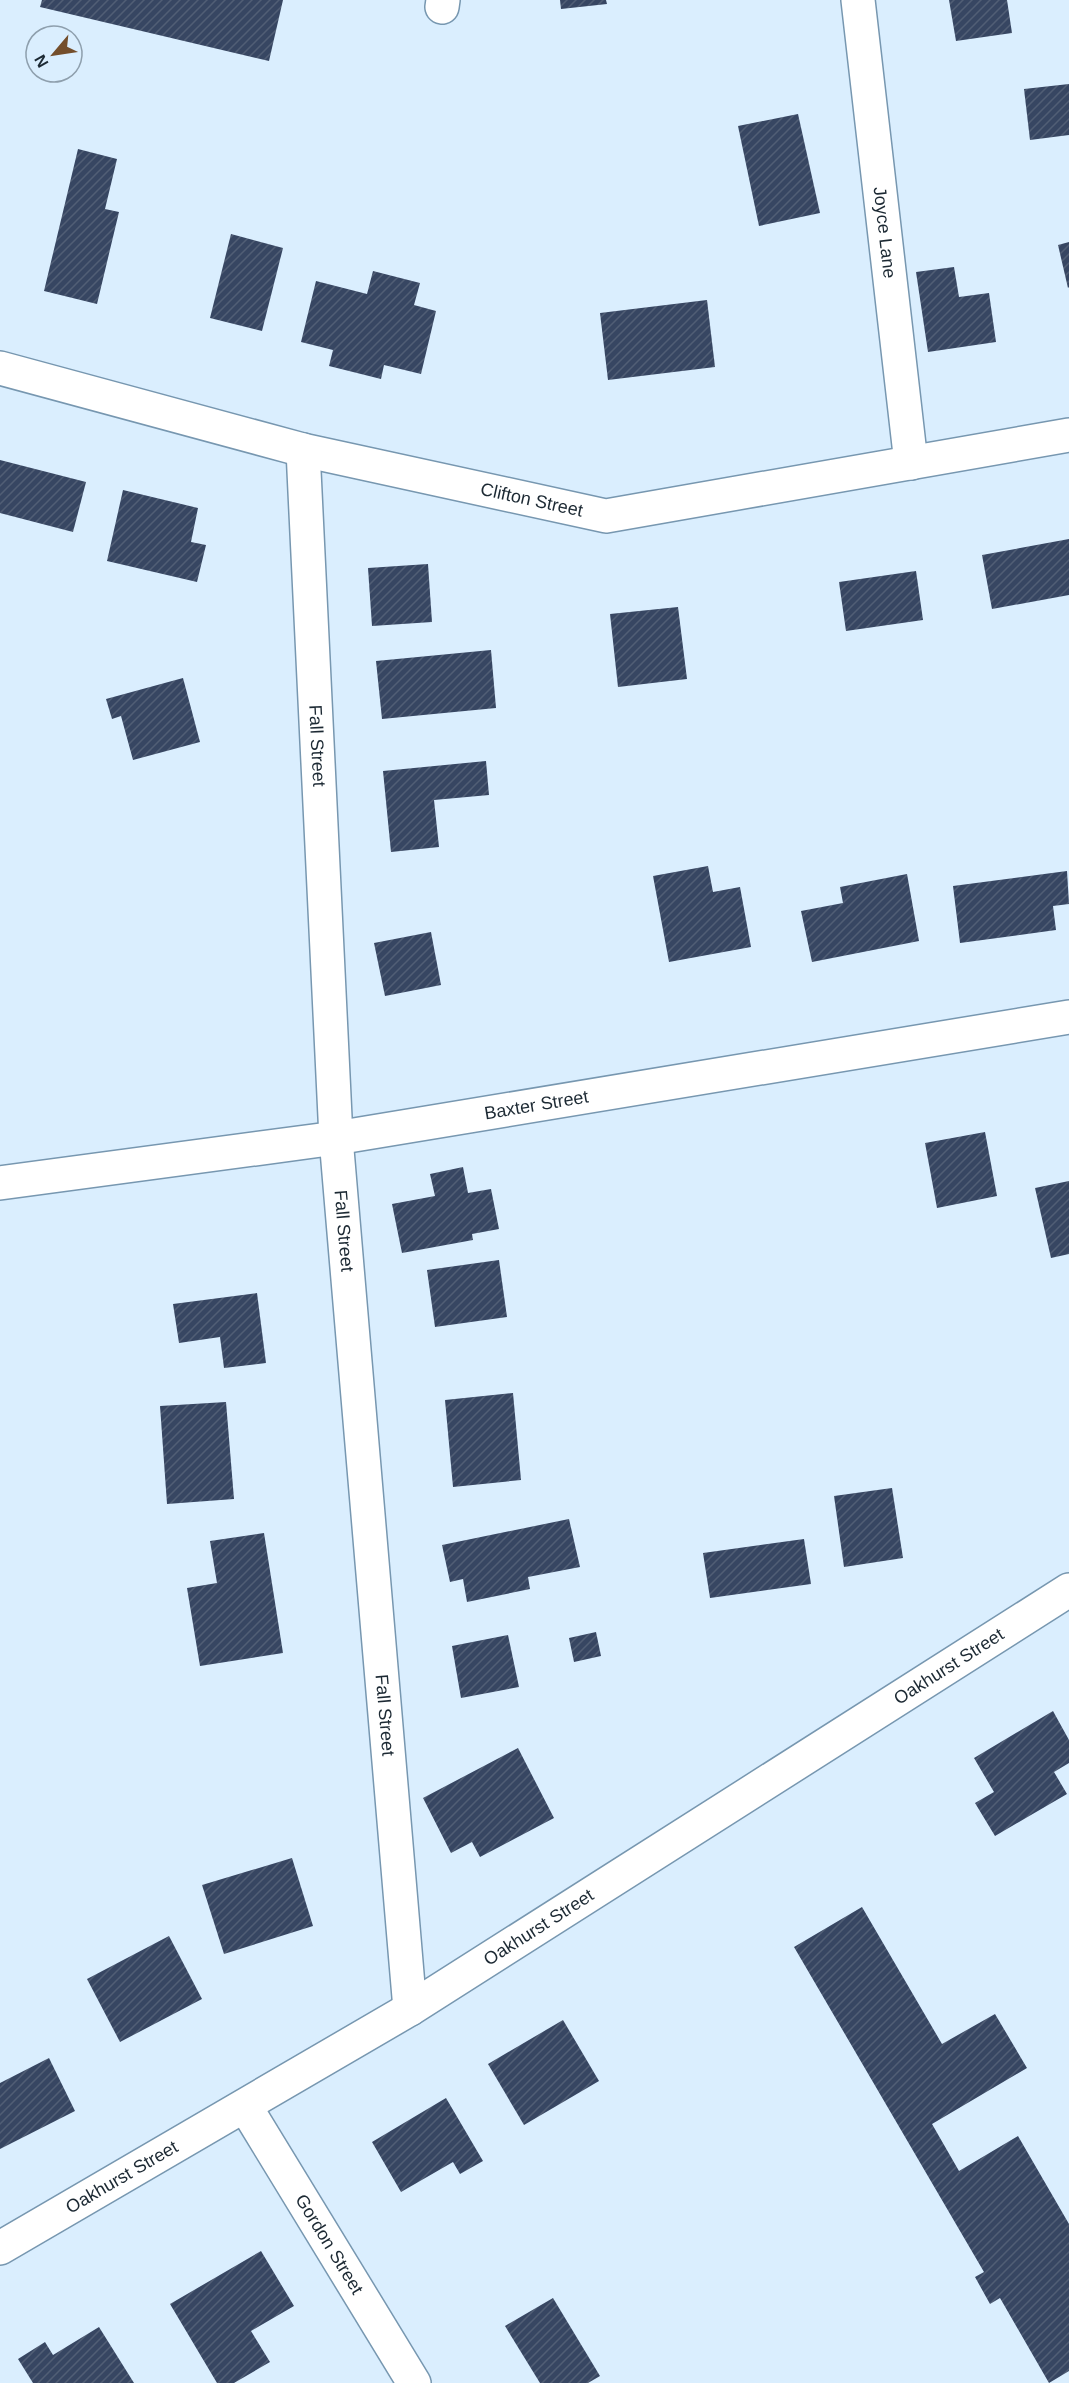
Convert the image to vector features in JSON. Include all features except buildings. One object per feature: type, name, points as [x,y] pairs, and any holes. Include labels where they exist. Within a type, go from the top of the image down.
[{"type":"street","name":"Joyce Lane","points":[[858,0],[911,464]]},
{"type":"street","name":"Clifton Street","points":[[0,369],[303,450],[606,516],[1069,435]]},
{"type":"street","name":"Fall Street","points":[[303,450],[336,1138],[410,2008]]},
{"type":"street","name":"Baxter Street","points":[[0,1184],[336,1138],[1069,1017]]},
{"type":"street","name":"Oakhurst Street","points":[[0,2248],[410,2008],[1069,1590]]},
{"type":"street","name":"Gordon Street","points":[[245,2106],[414,2383]]}]
